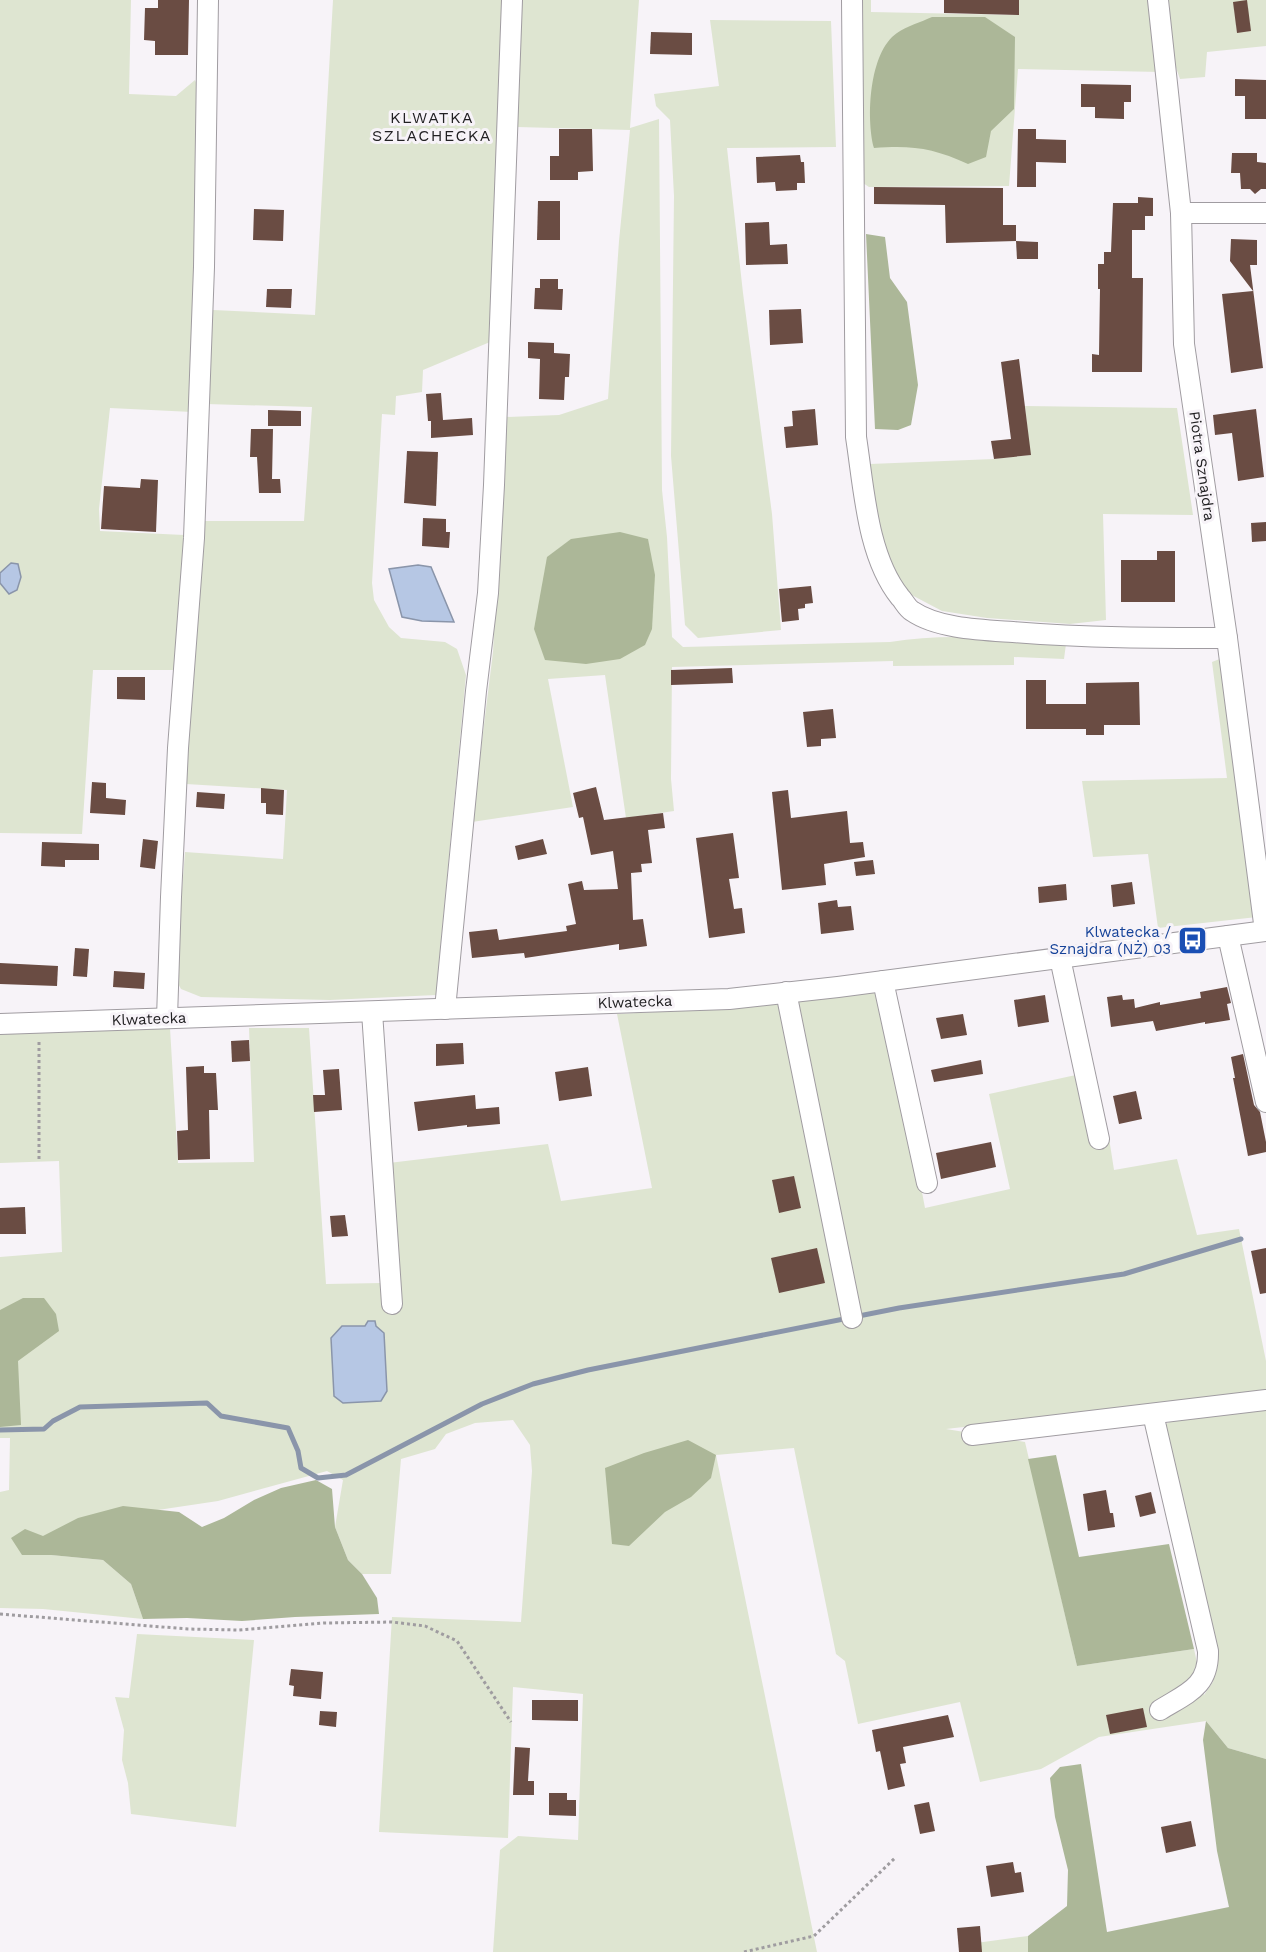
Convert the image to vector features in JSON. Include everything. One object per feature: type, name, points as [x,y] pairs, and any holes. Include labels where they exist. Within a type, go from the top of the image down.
[{"type":"street","points":[[168,1018],[178,748],[194,538],[204,267],[208,0]]},
{"type":"street","points":[[445,1009],[476,691],[488,593],[512,0]]},
{"type":"street","points":[[852,0],[856,437],[865,499],[879,561],[890,585],[911,611],[934,621],[968,629],[1073,637],[1227,638]]},
{"type":"street","name":"Piotra Sznajdra","points":[[1158,0],[1181,213],[1184,344],[1227,638],[1266,931]]},
{"type":"street","points":[[1181,213],[1266,213]]},
{"type":"street","name":"Klwatecka","points":[[0,1024],[729,999],[1266,931]]},
{"type":"street","points":[[1228,936],[1266,1102]]},
{"type":"street","points":[[1060,958],[1099,1139]]},
{"type":"street","points":[[883,981],[927,1183]]},
{"type":"street","points":[[786,993],[852,1318]]},
{"type":"street","points":[[372,1011],[392,1304]]},
{"type":"street","points":[[972,1435],[1266,1400]]},
{"type":"street","points":[[1153,1414],[1208,1651],[1208,1665],[1199,1685],[1160,1710]]},
{"type":"path","points":[[39,1023],[39,1159]]},
{"type":"path","points":[[0,1614],[188,1629],[238,1630],[324,1623],[392,1622],[425,1626],[457,1641],[512,1722]]},
{"type":"path","points":[[744,1952],[814,1936],[896,1857]]},
{"type":"green space","points":[[0,0],[131,0],[129,94],[176,96],[195,80],[202,97],[192,412],[110,408],[99,509],[100,531],[184,535],[177,670],[93,670],[82,834],[0,833]]},
{"type":"green space","points":[[333,0],[508,0],[490,342],[423,370],[422,392],[396,396],[395,415],[382,414],[372,583],[374,600],[389,627],[401,638],[445,642],[457,649],[466,675],[436,995],[330,1000],[201,997],[181,989],[175,978],[185,852],[283,859],[287,790],[186,784],[202,521],[304,521],[312,407],[206,404],[213,310],[315,315]]},
{"type":"green space","points":[[520,0],[639,0],[630,128],[659,119],[662,490],[672,637],[683,647],[890,642],[934,637],[1000,639],[1066,644],[1064,659],[1014,657],[1014,665],[893,666],[893,661],[672,667],[671,779],[674,811],[626,818],[605,675],[548,679],[573,807],[472,822],[493,652],[505,417],[559,415],[608,399],[619,241],[630,130],[517,127]]},
{"type":"green space","points":[[860,0],[871,0],[871,12],[1019,15],[1019,0],[1150,0],[1160,72],[1018,69],[1009,186],[869,187],[860,181]]},
{"type":"green space","points":[[1169,0],[1266,0],[1266,46],[1207,52],[1205,77],[1180,79],[1174,62]]},
{"type":"green space","points":[[932,17],[985,17],[1015,37],[1014,109],[991,131],[986,157],[968,164],[944,154],[922,149],[874,148],[870,103],[875,70],[880,55],[897,33]]},
{"type":"green space","points":[[710,20],[831,21],[836,147],[727,148],[743,293],[772,514],[781,630],[698,638],[685,625],[671,456],[674,196],[670,120],[656,106],[654,94],[719,86]]},
{"type":"green space","points":[[866,234],[885,237],[890,278],[907,302],[918,385],[911,425],[898,430],[875,429]]},
{"type":"green space","points":[[1025,406],[1177,408],[1193,515],[1103,514],[1106,620],[1070,624],[987,618],[942,611],[906,592],[887,565],[875,525],[870,464],[994,459],[1030,455]]},
{"type":"green space","points":[[620,532],[648,539],[655,575],[652,629],[645,645],[620,659],[586,664],[545,660],[534,629],[547,557],[571,539]]},
{"type":"green space","points":[[1222,658],[1257,917],[1158,928],[1148,854],[1093,857],[1082,781],[1227,778],[1212,662]]},
{"type":"green space","points":[[884,990],[925,1208],[1010,1189],[989,1094],[1085,1073],[1099,1139],[1109,1138],[1114,1170],[1177,1159],[1197,1235],[1239,1229],[1266,1361],[1266,1392],[946,1429],[1025,1442],[1077,1666],[1194,1649],[1204,1695],[1213,1682],[1215,1660],[1163,1434],[1166,1424],[1175,1419],[1266,1408],[1266,1759],[1228,1748],[1206,1721],[1099,1737],[1041,1769],[980,1782],[960,1702],[858,1724],[845,1661],[836,1654],[794,1448],[716,1455],[817,1952],[493,1952],[500,1850],[518,1836],[578,1840],[583,1694],[513,1687],[508,1838],[379,1832],[392,1617],[521,1622],[532,1471],[530,1445],[513,1420],[475,1423],[446,1434],[435,1449],[401,1459],[391,1574],[362,1574],[348,1560],[335,1527],[343,1480],[327,1471],[218,1501],[91,1520],[51,1555],[103,1560],[131,1584],[143,1619],[43,1609],[0,1608],[0,1492],[9,1490],[10,1438],[0,1438],[0,1257],[62,1252],[59,1161],[0,1163],[0,1031],[170,1028],[178,1163],[254,1162],[249,1028],[309,1028],[326,1284],[382,1283],[372,1165],[548,1144],[561,1201],[652,1188],[617,1014],[715,1009]]},
{"type":"green space","points":[[23,1298],[44,1298],[56,1314],[59,1331],[18,1361],[21,1425],[0,1427],[0,1310]]},
{"type":"green space","points":[[688,1440],[716,1455],[711,1478],[691,1497],[665,1512],[629,1546],[612,1544],[605,1468]]},
{"type":"green space","points":[[1056,1455],[1079,1557],[1169,1544],[1194,1649],[1077,1666],[1028,1459]]},
{"type":"green space","points":[[316,1480],[332,1489],[335,1527],[348,1560],[362,1574],[377,1598],[379,1614],[242,1621],[187,1618],[143,1619],[131,1584],[103,1560],[22,1555],[11,1538],[25,1529],[43,1536],[78,1518],[123,1506],[179,1512],[202,1527],[281,1488]]},
{"type":"green space","points":[[137,1634],[254,1640],[236,1827],[131,1814],[128,1783],[122,1760],[124,1730],[115,1697],[129,1698]]},
{"type":"green space","points":[[1206,1721],[1228,1748],[1266,1759],[1266,1952],[1028,1952],[1028,1936],[1067,1906],[1068,1870],[1055,1817],[1050,1778],[1060,1767],[1081,1764],[1107,1932],[1229,1907],[1217,1851],[1203,1740]]},
{"type":"green space","points":[[1028,1936],[1028,1952],[978,1952],[976,1943]]},
{"type":"water","points":[[11,563],[18,564],[21,577],[17,590],[9,594],[0,583],[0,573]]},
{"type":"water","points":[[418,565],[431,567],[454,622],[422,621],[402,617],[389,569]]},
{"type":"water","points":[[368,1321],[375,1321],[376,1326],[384,1333],[387,1391],[381,1401],[343,1403],[334,1396],[331,1338],[342,1326],[365,1326]]},
{"type":"building","points":[[158,0],[189,0],[188,55],[155,55],[155,41],[144,40],[145,8],[158,8]]},
{"type":"building","points":[[944,0],[1019,0],[1019,15],[944,13]]},
{"type":"building","points":[[1247,0],[1251,31],[1237,33],[1233,2]]},
{"type":"building","points":[[651,32],[692,33],[692,55],[650,54]]},
{"type":"building","points":[[1235,79],[1266,80],[1266,119],[1245,119],[1245,96],[1235,96]]},
{"type":"building","points":[[1081,84],[1131,85],[1131,102],[1124,102],[1124,119],[1095,118],[1095,107],[1081,107]]},
{"type":"building","points":[[559,129],[592,129],[593,171],[578,172],[578,180],[550,180],[550,156],[559,156]]},
{"type":"building","points":[[1018,129],[1036,129],[1036,139],[1066,140],[1066,163],[1036,162],[1036,187],[1017,187]]},
{"type":"building","points":[[1232,153],[1257,153],[1257,162],[1266,163],[1266,189],[1261,189],[1255,194],[1250,189],[1241,189],[1240,173],[1231,173]]},
{"type":"building","points":[[800,155],[801,162],[804,162],[805,183],[797,183],[797,190],[776,191],[775,182],[757,183],[756,157]]},
{"type":"building","points":[[874,187],[1003,188],[1003,225],[1016,225],[1016,241],[946,243],[945,205],[874,204]]},
{"type":"building","points":[[1138,197],[1153,198],[1153,216],[1145,216],[1145,230],[1132,230],[1132,278],[1143,278],[1142,372],[1092,372],[1092,354],[1099,355],[1098,264],[1104,264],[1104,252],[1111,252],[1113,203],[1138,203]]},
{"type":"building","points":[[538,201],[560,201],[560,240],[537,240]]},
{"type":"building","points":[[254,209],[284,210],[283,241],[253,240]]},
{"type":"building","points":[[769,222],[770,245],[787,244],[788,264],[746,265],[745,223]]},
{"type":"building","points":[[1231,239],[1257,240],[1257,265],[1250,265],[1263,368],[1231,373],[1222,294],[1253,291],[1230,261]]},
{"type":"building","points":[[1016,241],[1038,242],[1038,259],[1017,259]]},
{"type":"building","points":[[540,279],[558,279],[558,289],[563,289],[562,310],[534,309],[535,288],[540,288]]},
{"type":"building","points":[[267,289],[292,289],[291,308],[266,307]]},
{"type":"building","points":[[801,309],[803,343],[770,345],[769,310]]},
{"type":"building","points":[[528,342],[554,343],[554,353],[570,354],[569,377],[565,377],[564,400],[539,399],[540,359],[528,358]]},
{"type":"building","points":[[1019,359],[1031,455],[994,459],[991,441],[1011,439],[1001,362]]},
{"type":"building","points":[[441,393],[443,420],[472,418],[473,435],[431,438],[431,421],[428,421],[426,394]]},
{"type":"building","points":[[815,409],[818,445],[786,448],[784,427],[793,426],[792,411]]},
{"type":"building","points":[[1256,409],[1264,477],[1238,481],[1232,433],[1215,435],[1213,415]]},
{"type":"building","points":[[268,410],[301,411],[301,426],[268,426]]},
{"type":"building","points":[[251,429],[273,429],[272,479],[280,479],[281,493],[259,493],[257,457],[250,457]]},
{"type":"building","points":[[407,451],[438,452],[436,506],[404,503]]},
{"type":"building","points":[[141,479],[158,480],[156,532],[101,529],[104,486],[140,488]]},
{"type":"building","points":[[423,518],[446,519],[446,532],[450,532],[449,548],[422,546]]},
{"type":"building","points":[[1266,522],[1266,541],[1252,542],[1251,523]]},
{"type":"building","points":[[1157,551],[1175,551],[1175,602],[1121,602],[1121,560],[1157,560]]},
{"type":"building","points":[[811,586],[813,603],[805,604],[805,608],[798,609],[799,620],[782,622],[779,589]]},
{"type":"building","points":[[732,668],[733,683],[671,685],[671,670]]},
{"type":"building","points":[[117,677],[145,677],[145,700],[117,699]]},
{"type":"building","points":[[1026,680],[1046,680],[1046,704],[1086,704],[1086,683],[1139,682],[1140,725],[1104,725],[1104,735],[1086,735],[1086,729],[1026,729]]},
{"type":"building","points":[[833,709],[836,738],[821,739],[821,746],[807,747],[803,712]]},
{"type":"building","points":[[92,782],[106,783],[106,798],[126,800],[125,815],[90,813]]},
{"type":"building","points":[[596,787],[604,820],[663,813],[665,828],[648,830],[652,863],[641,864],[642,872],[631,873],[633,920],[643,919],[647,946],[619,950],[619,944],[525,958],[524,953],[472,958],[469,932],[497,929],[499,940],[567,931],[566,926],[576,924],[568,884],[582,881],[584,890],[618,889],[613,851],[591,855],[583,817],[579,818],[573,793]]},
{"type":"building","points":[[261,788],[284,790],[283,815],[266,814],[266,803],[261,803]]},
{"type":"building","points":[[788,790],[791,818],[847,811],[850,843],[863,842],[865,857],[824,864],[826,885],[782,890],[772,792]]},
{"type":"building","points":[[197,792],[225,794],[224,809],[196,807]]},
{"type":"building","points":[[733,833],[739,878],[729,879],[734,909],[742,908],[745,933],[709,938],[696,838]]},
{"type":"building","points":[[143,839],[158,841],[155,869],[140,867]]},
{"type":"building","points":[[543,839],[547,854],[518,860],[515,846]]},
{"type":"building","points":[[42,842],[99,844],[99,860],[65,860],[65,867],[41,866]]},
{"type":"building","points":[[873,860],[875,874],[856,876],[854,862]]},
{"type":"building","points":[[1132,882],[1135,904],[1113,907],[1111,885]]},
{"type":"building","points":[[1066,884],[1067,900],[1039,903],[1038,887]]},
{"type":"building","points":[[837,900],[838,907],[851,906],[854,930],[821,934],[818,903]]},
{"type":"building","points":[[75,948],[89,949],[87,977],[73,976]]},
{"type":"building","points":[[0,963],[58,966],[57,986],[0,984]]},
{"type":"building","points":[[114,971],[145,973],[144,989],[113,987]]},
{"type":"building","points":[[1227,987],[1231,1003],[1227,1004],[1230,1020],[1156,1031],[1153,1021],[1111,1027],[1107,997],[1122,995],[1123,1000],[1134,999],[1135,1008],[1160,1002],[1160,1005],[1201,998],[1200,992]]},
{"type":"building","points":[[1045,995],[1049,1022],[1018,1027],[1014,1000]]},
{"type":"building","points":[[963,1014],[967,1035],[941,1039],[936,1018]]},
{"type":"building","points":[[249,1040],[250,1061],[232,1062],[231,1041]]},
{"type":"building","points":[[463,1043],[464,1064],[436,1066],[436,1044]]},
{"type":"building","points":[[1243,1054],[1254,1105],[1260,1112],[1266,1142],[1266,1152],[1248,1156],[1231,1057]]},
{"type":"building","points":[[981,1060],[983,1074],[934,1082],[931,1070]]},
{"type":"building","points":[[204,1066],[204,1073],[216,1073],[218,1110],[209,1110],[210,1159],[178,1160],[177,1131],[188,1130],[186,1067]]},
{"type":"building","points":[[588,1067],[592,1096],[559,1101],[555,1072]]},
{"type":"building","points":[[339,1069],[342,1110],[314,1112],[313,1095],[325,1095],[323,1070]]},
{"type":"building","points":[[1136,1091],[1142,1119],[1119,1124],[1113,1096]]},
{"type":"building","points":[[475,1095],[476,1109],[499,1107],[500,1124],[467,1127],[467,1125],[418,1131],[414,1102]]},
{"type":"building","points":[[991,1142],[996,1167],[941,1179],[936,1153]]},
{"type":"building","points":[[794,1176],[801,1208],[779,1213],[772,1180]]},
{"type":"building","points":[[25,1207],[26,1234],[0,1234],[0,1208]]},
{"type":"building","points":[[345,1215],[348,1236],[332,1237],[330,1216]]},
{"type":"building","points":[[817,1248],[825,1283],[779,1293],[771,1258]]},
{"type":"building","points":[[1266,1248],[1266,1293],[1260,1294],[1251,1251]]},
{"type":"building","points":[[1106,1490],[1115,1527],[1088,1531],[1083,1494]]},
{"type":"building","points":[[1151,1492],[1156,1513],[1140,1517],[1135,1496]]},
{"type":"building","points":[[291,1669],[323,1672],[321,1699],[293,1696],[294,1686],[289,1685]]},
{"type":"building","points":[[532,1700],[578,1700],[578,1721],[532,1720]]},
{"type":"building","points":[[1143,1708],[1147,1727],[1110,1734],[1106,1715]]},
{"type":"building","points":[[320,1711],[337,1712],[336,1727],[319,1725]]},
{"type":"building","points":[[948,1715],[954,1737],[903,1747],[906,1763],[900,1764],[905,1786],[888,1790],[880,1751],[876,1752],[872,1730]]},
{"type":"building","points":[[515,1747],[530,1748],[528,1781],[534,1781],[534,1795],[513,1795]]},
{"type":"building","points":[[549,1793],[567,1793],[567,1800],[576,1800],[576,1816],[549,1815]]},
{"type":"building","points":[[929,1802],[935,1831],[920,1834],[914,1805]]},
{"type":"building","points":[[1191,1821],[1196,1846],[1166,1853],[1161,1827]]},
{"type":"building","points":[[1013,1862],[1015,1873],[1021,1872],[1024,1892],[991,1897],[986,1866]]},
{"type":"building","points":[[980,1926],[982,1952],[959,1952],[957,1928]]},
{"type":"waterway","points":[[0,1430],[44,1429],[53,1421],[80,1407],[207,1403],[221,1416],[288,1428],[298,1451],[301,1468],[318,1478],[346,1475],[482,1404],[533,1384],[588,1370],[899,1308],[1124,1274],[1241,1239]]},
{"type":"place","name":"Klwatecka / Sznajdra (NŻ) 03","points":[[1192,941]]},
{"type":"district","name":"KLWATKA SZLACHECKA","points":[[432,126]]}]
